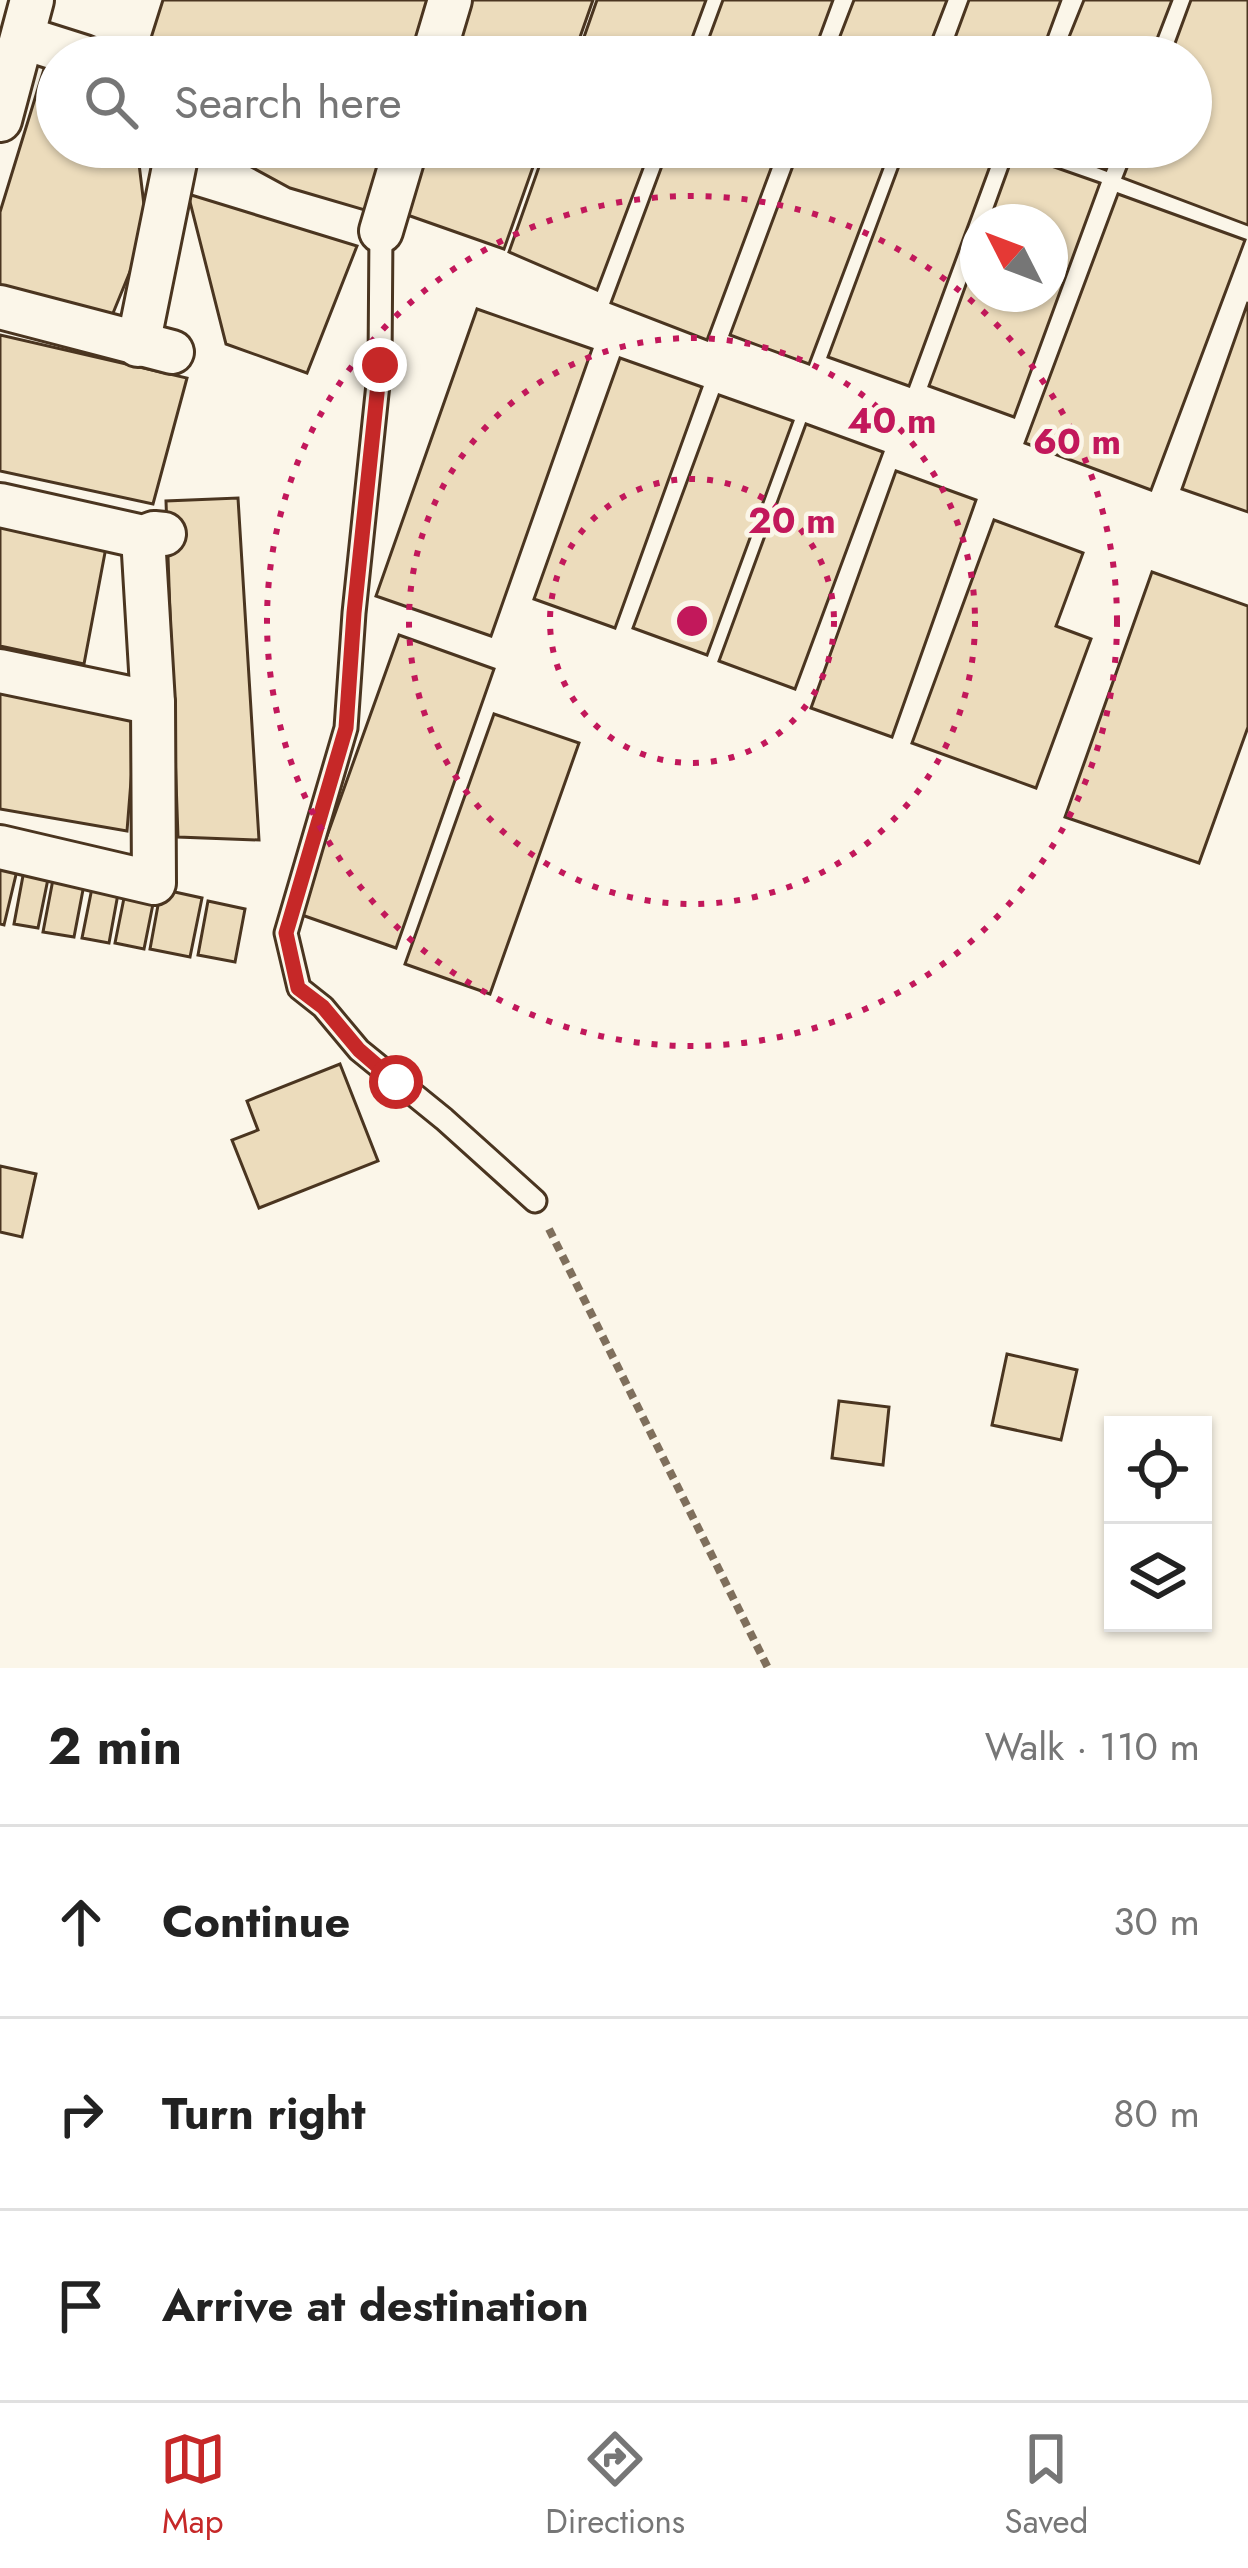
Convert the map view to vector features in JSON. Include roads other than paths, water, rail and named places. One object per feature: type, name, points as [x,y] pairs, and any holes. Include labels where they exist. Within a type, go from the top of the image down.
[{"type":"street","points":[[439,36],[450,0]]},
{"type":"street","points":[[0,120],[28,19],[53,36]]},
{"type":"street","points":[[0,307],[155,349],[174,168]]},
{"type":"street","points":[[381,231],[400,168]]},
{"type":"street","points":[[0,505],[153,536],[154,883],[0,847]]},
{"type":"street","points":[[0,670],[153,703]]},
{"type":"lane","points":[[381,231],[380,365],[346,728],[286,933],[298,988],[323,1007],[359,1050],[535,1201]]}]
